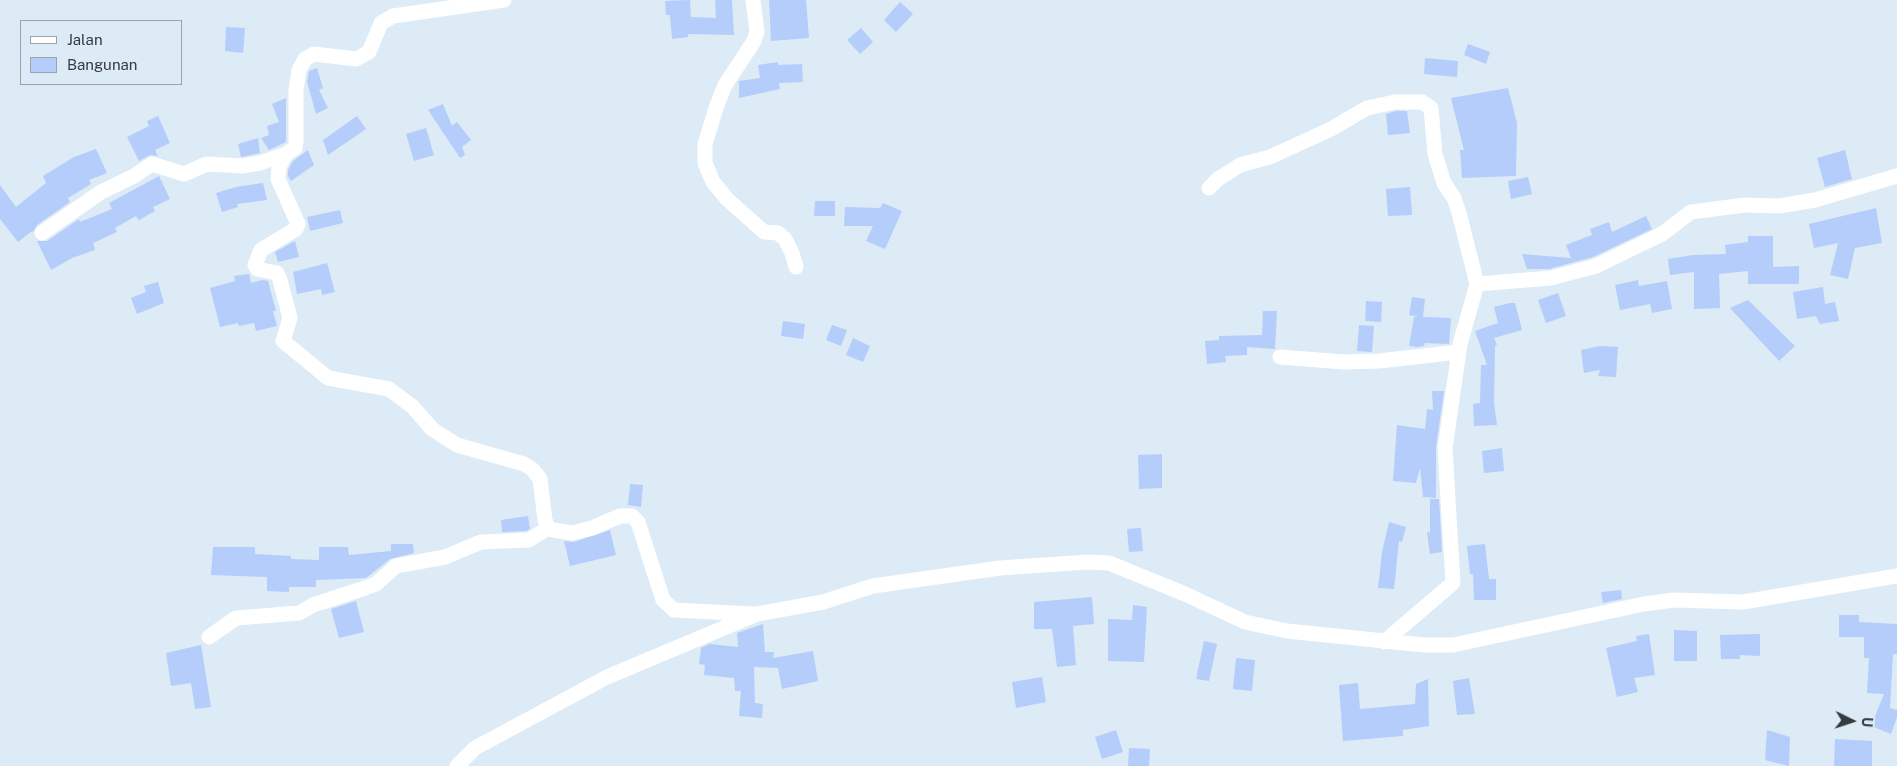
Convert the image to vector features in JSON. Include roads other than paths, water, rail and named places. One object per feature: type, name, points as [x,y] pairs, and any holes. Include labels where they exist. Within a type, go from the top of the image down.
[{"type":"street","points":[[42,233],[101,192],[134,176],[152,164],[184,174],[207,164],[242,166],[260,163],[286,154],[295,148],[296,91],[299,70],[305,59],[314,54],[356,59],[369,52],[381,23],[393,16],[504,0]]},
{"type":"street","points":[[753,0],[757,32],[754,41],[734,70],[720,98],[705,144],[705,163],[713,182],[727,199],[764,232],[778,233],[785,239],[792,252],[796,267]]},
{"type":"street","points":[[1209,188],[1218,179],[1240,165],[1270,157],[1332,129],[1367,108],[1395,102],[1422,102],[1431,108],[1435,154],[1444,183],[1454,198],[1459,213],[1477,284],[1459,352],[1445,448],[1453,583],[1450,588],[1384,642]]},
{"type":"street","points":[[286,154],[279,167],[278,179],[298,224],[296,229],[261,250],[256,258],[255,265],[257,269],[277,274],[280,280],[290,318],[283,341],[328,378],[389,389],[413,407],[432,430],[457,445],[524,464],[532,469],[540,478],[543,509],[548,528]]},
{"type":"street","points":[[1477,284],[1551,278],[1596,266],[1662,234],[1691,212],[1745,205],[1779,206],[1815,200],[1897,176]]},
{"type":"street","points":[[1280,357],[1344,362],[1379,362],[1459,352]]},
{"type":"street","points":[[548,528],[557,532],[572,533],[592,528],[620,516],[632,516],[638,522],[659,589],[668,606],[681,612],[757,614],[823,602],[873,586],[1000,568],[1087,562],[1110,563],[1185,594],[1245,622],[1287,631],[1384,642],[1453,645],[1644,604],[1674,600],[1743,602],[1897,576]]},
{"type":"street","points":[[209,638],[236,618],[299,614],[313,605],[376,584],[396,566],[445,557],[481,542],[529,540],[548,528]]},
{"type":"street","points":[[456,766],[475,748],[607,677],[757,614]]}]
